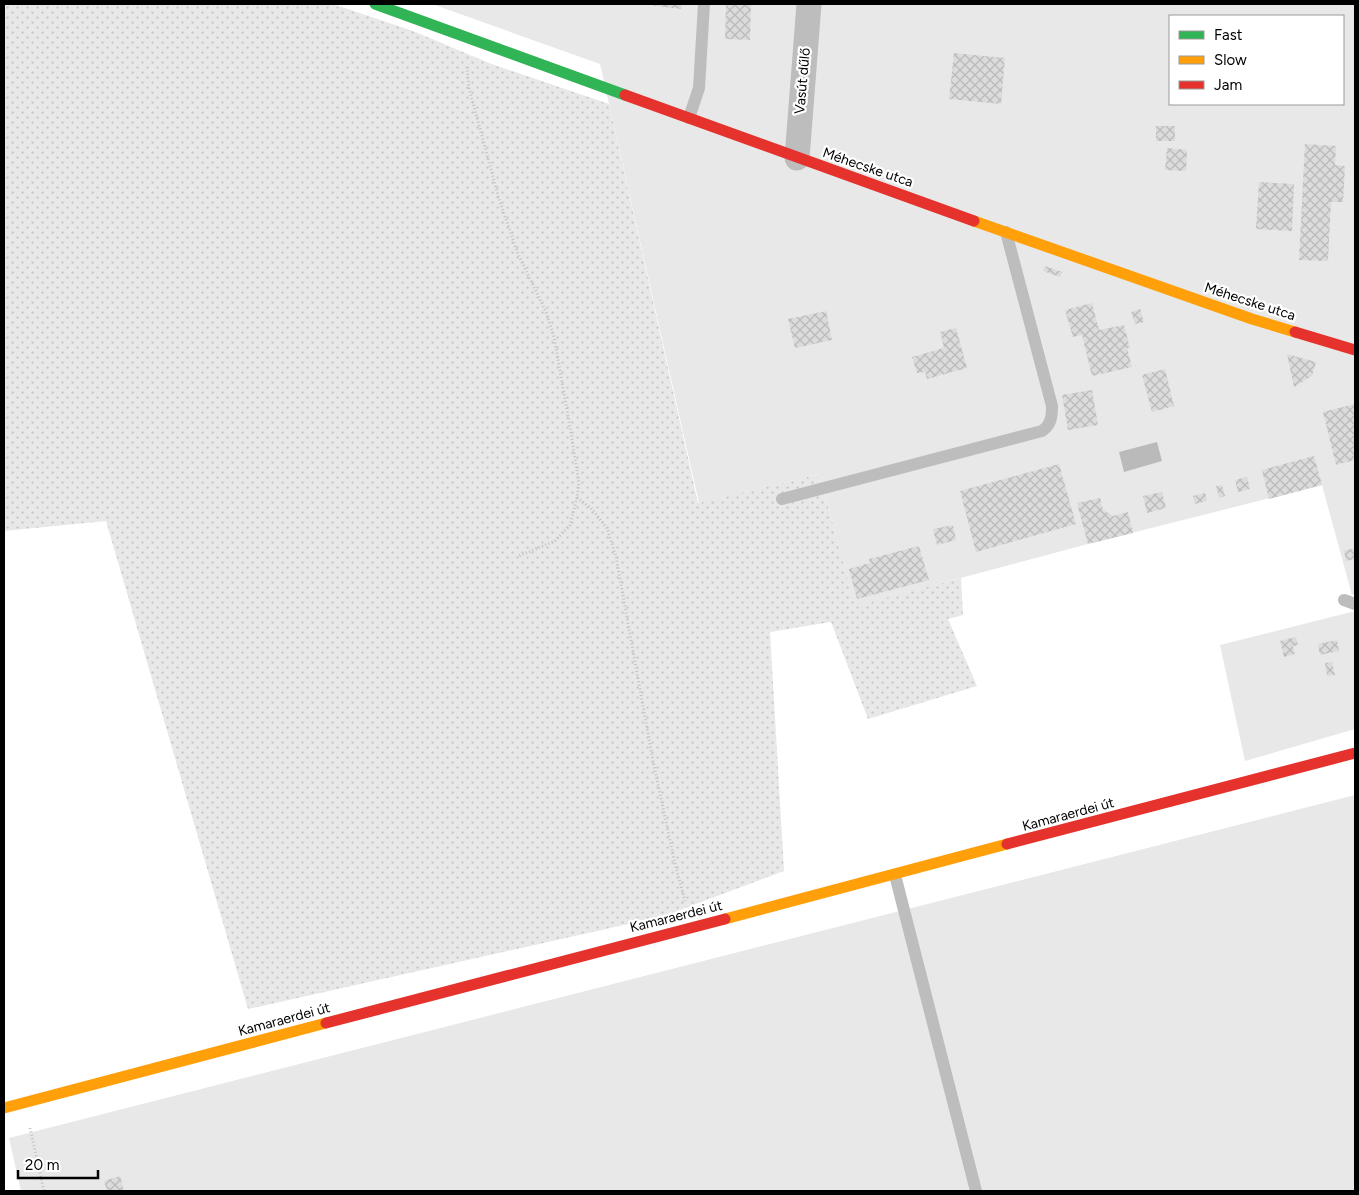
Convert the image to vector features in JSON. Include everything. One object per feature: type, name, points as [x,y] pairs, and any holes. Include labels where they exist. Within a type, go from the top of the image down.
[{"type":"street","name":"Méhecske utca","points":[[375,4],[796,158],[1252,319],[1355,350]]},
{"type":"street","name":"Vasút dűlő","points":[[796,158],[809,4]]},
{"type":"street","name":"Kamaraerdei út","points":[[4,1108],[1355,754]]},
{"type":"lane","points":[[689,118],[699,88],[704,4]]},
{"type":"lane","points":[[782,499],[1032,434],[1047,428],[1052,416],[1052,406],[1006,232]]},
{"type":"lane","points":[[895,875],[976,1191]]},
{"type":"path","points":[[477,41],[467,66],[468,88],[499,199],[518,254],[546,312],[554,337],[579,483],[570,525],[555,541],[519,556]]},
{"type":"path","points":[[577,498],[591,508],[607,528],[616,556],[655,771],[675,864],[693,927]]},
{"type":"path","points":[[24,1102],[44,1191]]},
{"type":"shaded area","points":[[4,4],[333,4],[413,31],[489,63],[609,104],[698,503],[816,475],[826,498],[855,605],[961,578],[963,615],[948,619],[977,686],[868,719],[831,622],[770,632],[784,871],[664,916],[248,1009],[106,521],[4,531]]},
{"type":"shaded area","points":[[432,4],[1355,4],[1355,594],[1352,595],[1322,485],[1088,544],[855,606],[826,498],[816,475],[699,503],[600,64]]},
{"type":"shaded area","points":[[1157,442],[1162,461],[1124,472],[1119,452]]},
{"type":"shaded area","points":[[1355,611],[1355,729],[1245,761],[1220,645]]},
{"type":"shaded area","points":[[1355,795],[1355,1191],[21,1191],[9,1138]]},
{"type":"building","points":[[650,4],[682,4],[681,9]]},
{"type":"building","points":[[726,4],[751,4],[750,40],[725,39]]},
{"type":"building","points":[[954,53],[1005,58],[1001,104],[949,99]]},
{"type":"building","points":[[1156,126],[1175,126],[1175,141],[1156,141]]},
{"type":"building","points":[[1305,144],[1336,146],[1335,165],[1345,166],[1343,202],[1331,202],[1328,261],[1299,260]]},
{"type":"building","points":[[1167,148],[1187,150],[1186,171],[1165,170]]},
{"type":"building","points":[[1259,182],[1294,184],[1292,231],[1256,229]]},
{"type":"building","points":[[1045,266],[1062,272],[1060,277],[1043,271]]},
{"type":"building","points":[[1092,303],[1099,330],[1124,325],[1130,348],[1127,348],[1132,367],[1092,376],[1082,335],[1073,337],[1065,310]]},
{"type":"building","points":[[1140,309],[1144,322],[1135,324],[1131,312]]},
{"type":"building","points":[[826,311],[832,340],[795,348],[788,319]]},
{"type":"building","points":[[956,328],[967,368],[927,379],[925,372],[917,373],[912,357],[944,348],[940,332]]},
{"type":"building","points":[[1287,354],[1316,362],[1312,376],[1294,387]]},
{"type":"building","points":[[1165,369],[1174,406],[1152,412],[1142,375]]},
{"type":"building","points":[[1092,390],[1098,425],[1068,430],[1062,395]]},
{"type":"building","points":[[1355,404],[1355,460],[1336,465],[1323,412]]},
{"type":"building","points":[[1314,456],[1322,485],[1269,499],[1262,470]]},
{"type":"building","points":[[1059,464],[1076,524],[976,552],[960,491]]},
{"type":"building","points":[[1247,477],[1250,489],[1238,492],[1235,480]]},
{"type":"building","points":[[1222,485],[1225,496],[1219,498],[1216,486]]},
{"type":"building","points":[[1162,492],[1166,508],[1147,513],[1143,496]]},
{"type":"building","points":[[1205,493],[1207,501],[1195,504],[1193,496]]},
{"type":"building","points":[[1100,498],[1103,510],[1113,516],[1128,512],[1133,533],[1088,544],[1077,503]]},
{"type":"building","points":[[953,525],[956,540],[937,545],[933,529]]},
{"type":"building","points":[[919,546],[929,580],[857,599],[849,569],[870,563],[869,559]]},
{"type":"building","points":[[1355,548],[1355,559],[1346,561],[1344,551]]},
{"type":"building","points":[[1296,637],[1298,645],[1293,646],[1295,654],[1284,657],[1280,641]]},
{"type":"building","points":[[1337,640],[1339,651],[1320,655],[1318,644]]},
{"type":"building","points":[[1332,662],[1335,675],[1327,676],[1325,663]]},
{"type":"building","points":[[120,1176],[124,1191],[107,1191],[104,1181]]},
{"type":"traffic: fast","points":[[375,4],[625,95]]},
{"type":"traffic: slow","points":[[974,221],[1252,319],[1295,332]]},
{"type":"traffic: slow","points":[[725,919],[1007,844]]},
{"type":"traffic: slow","points":[[4,1108],[326,1023]]},
{"type":"traffic: jam","points":[[625,95],[974,221]]},
{"type":"traffic: jam","points":[[1295,332],[1355,350]]},
{"type":"traffic: jam","points":[[1007,844],[1355,753]]},
{"type":"traffic: jam","points":[[326,1023],[725,919]]}]
